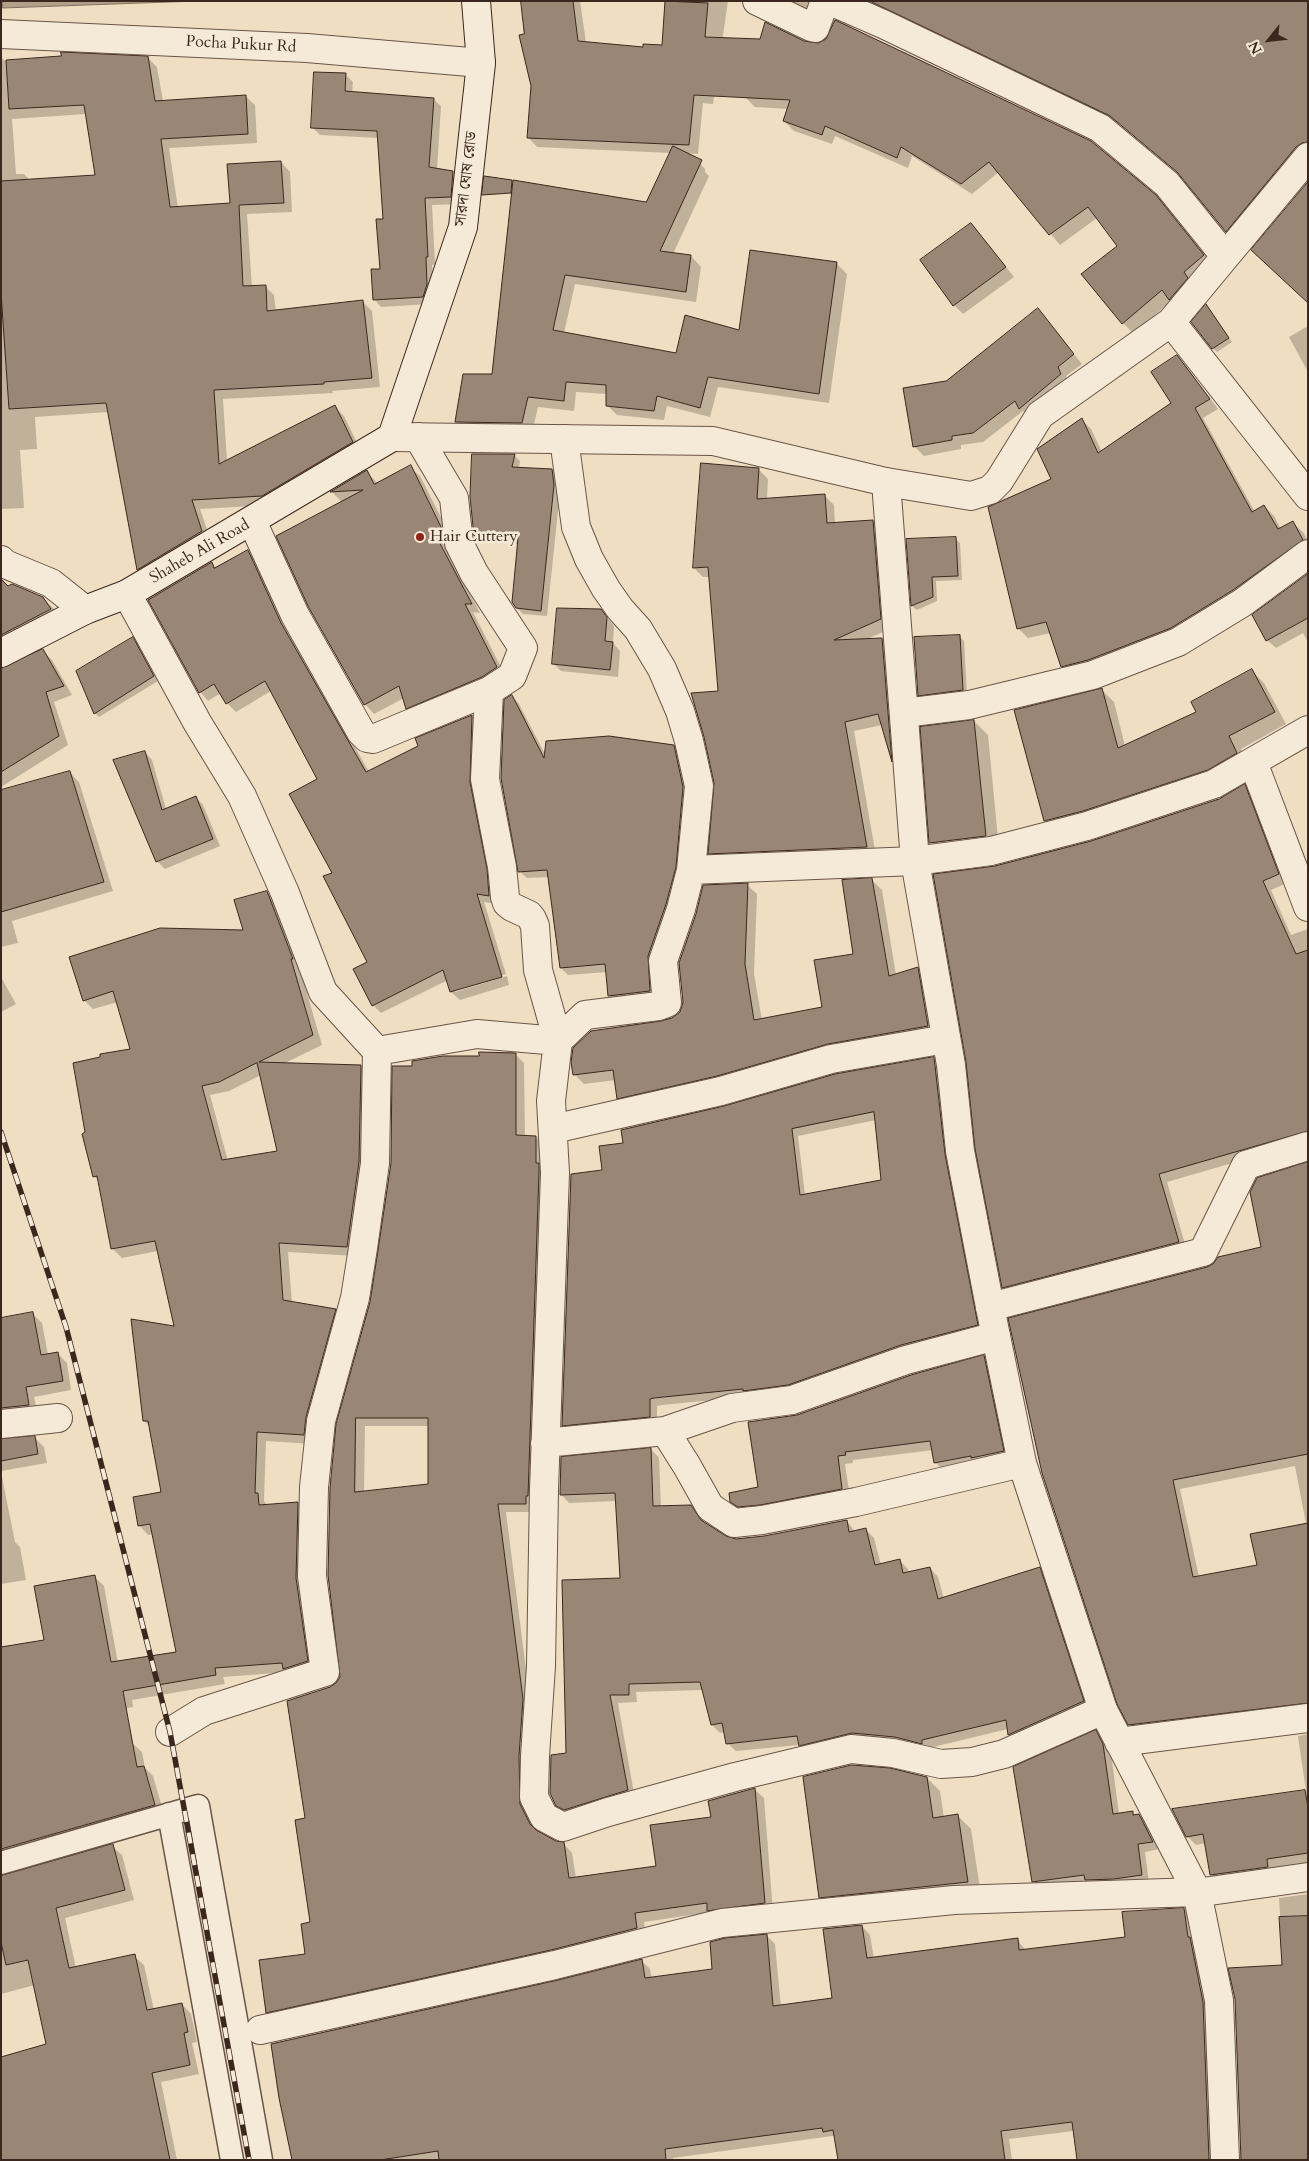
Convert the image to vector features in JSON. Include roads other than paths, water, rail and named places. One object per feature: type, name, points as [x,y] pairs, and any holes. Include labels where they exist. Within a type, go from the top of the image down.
[{"type":"street","name":"সারদা ঘোষ রোড","points":[[405,437],[462,227],[481,63],[476,1]]},
{"type":"street","points":[[757,1],[815,28],[824,1]]},
{"type":"street","points":[[830,1],[883,24],[1100,128],[1167,184],[1225,256]]},
{"type":"street","name":"Pocha Pukur Rd","points":[[1,34],[307,48],[481,63]]},
{"type":"street","points":[[405,437],[713,441],[886,482],[971,496],[990,490],[999,481],[1040,415],[1171,322],[1308,156]]},
{"type":"street","points":[[1171,322],[1308,496]]},
{"type":"street","points":[[252,521],[295,615],[361,732],[367,738],[373,739],[489,691],[512,676],[523,648],[474,573],[459,543],[454,498],[405,437]]},
{"type":"street","name":"Shaheb Ali Road","points":[[1,653],[85,610],[127,594],[252,521],[405,437]]},
{"type":"street","points":[[377,1050],[477,1034],[558,1041],[585,1014],[659,1006],[667,1003],[663,961],[681,909],[691,870],[699,786],[680,710],[662,669],[638,629],[620,609],[606,589],[589,559],[576,527],[564,439]]},
{"type":"street","points":[[886,482],[915,861],[946,1039],[960,1151],[990,1307],[1022,1463],[1103,1710],[1196,1892],[1219,2000],[1225,2160]]},
{"type":"street","points":[[904,713],[969,705],[1093,675],[1170,645],[1242,603],[1308,554]]},
{"type":"street","points":[[1,560],[5,564],[51,583],[85,610]]},
{"type":"street","points":[[127,594],[197,722],[242,796],[285,893],[323,992],[377,1050],[375,1163],[365,1239],[355,1298],[321,1421],[314,1487],[312,1576],[325,1672],[204,1712],[170,1732]]},
{"type":"street","points":[[489,691],[485,779],[502,867],[505,897],[512,907],[529,915],[535,926],[538,970],[558,1041],[551,1101],[555,1173],[541,1666],[534,1797],[544,1817],[563,1827],[608,1812],[735,1777],[851,1749],[893,1753],[941,1764],[972,1762],[1004,1754],[1103,1710]]},
{"type":"street","points":[[691,870],[915,861],[991,851],[1087,826],[1214,784],[1308,730]]},
{"type":"street","points":[[1253,762],[1308,907]]},
{"type":"street","points":[[553,1129],[721,1091],[830,1059],[946,1039]]},
{"type":"street","points":[[990,1307],[1202,1252],[1246,1165],[1308,1146]]},
{"type":"street","points":[[546,1443],[665,1431],[732,1408],[792,1400],[906,1360],[996,1336]]},
{"type":"street","points":[[1,1424],[58,1418]]},
{"type":"street","points":[[665,1431],[688,1466],[710,1507],[734,1522],[762,1520],[856,1502],[1022,1463]]},
{"type":"street","points":[[1119,1742],[1308,1718]]},
{"type":"street","points":[[1,1863],[198,1806],[261,2160]]},
{"type":"street","points":[[168,1814],[232,2160]]},
{"type":"street","points":[[260,2030],[555,1965],[722,1923],[954,1900],[1196,1892],[1308,1877]]},
{"type":"railway","points":[[1,1132],[66,1327],[170,1732],[249,2160]]},
{"type":"place","name":"Hair Cuttery","points":[[420,537]]}]
